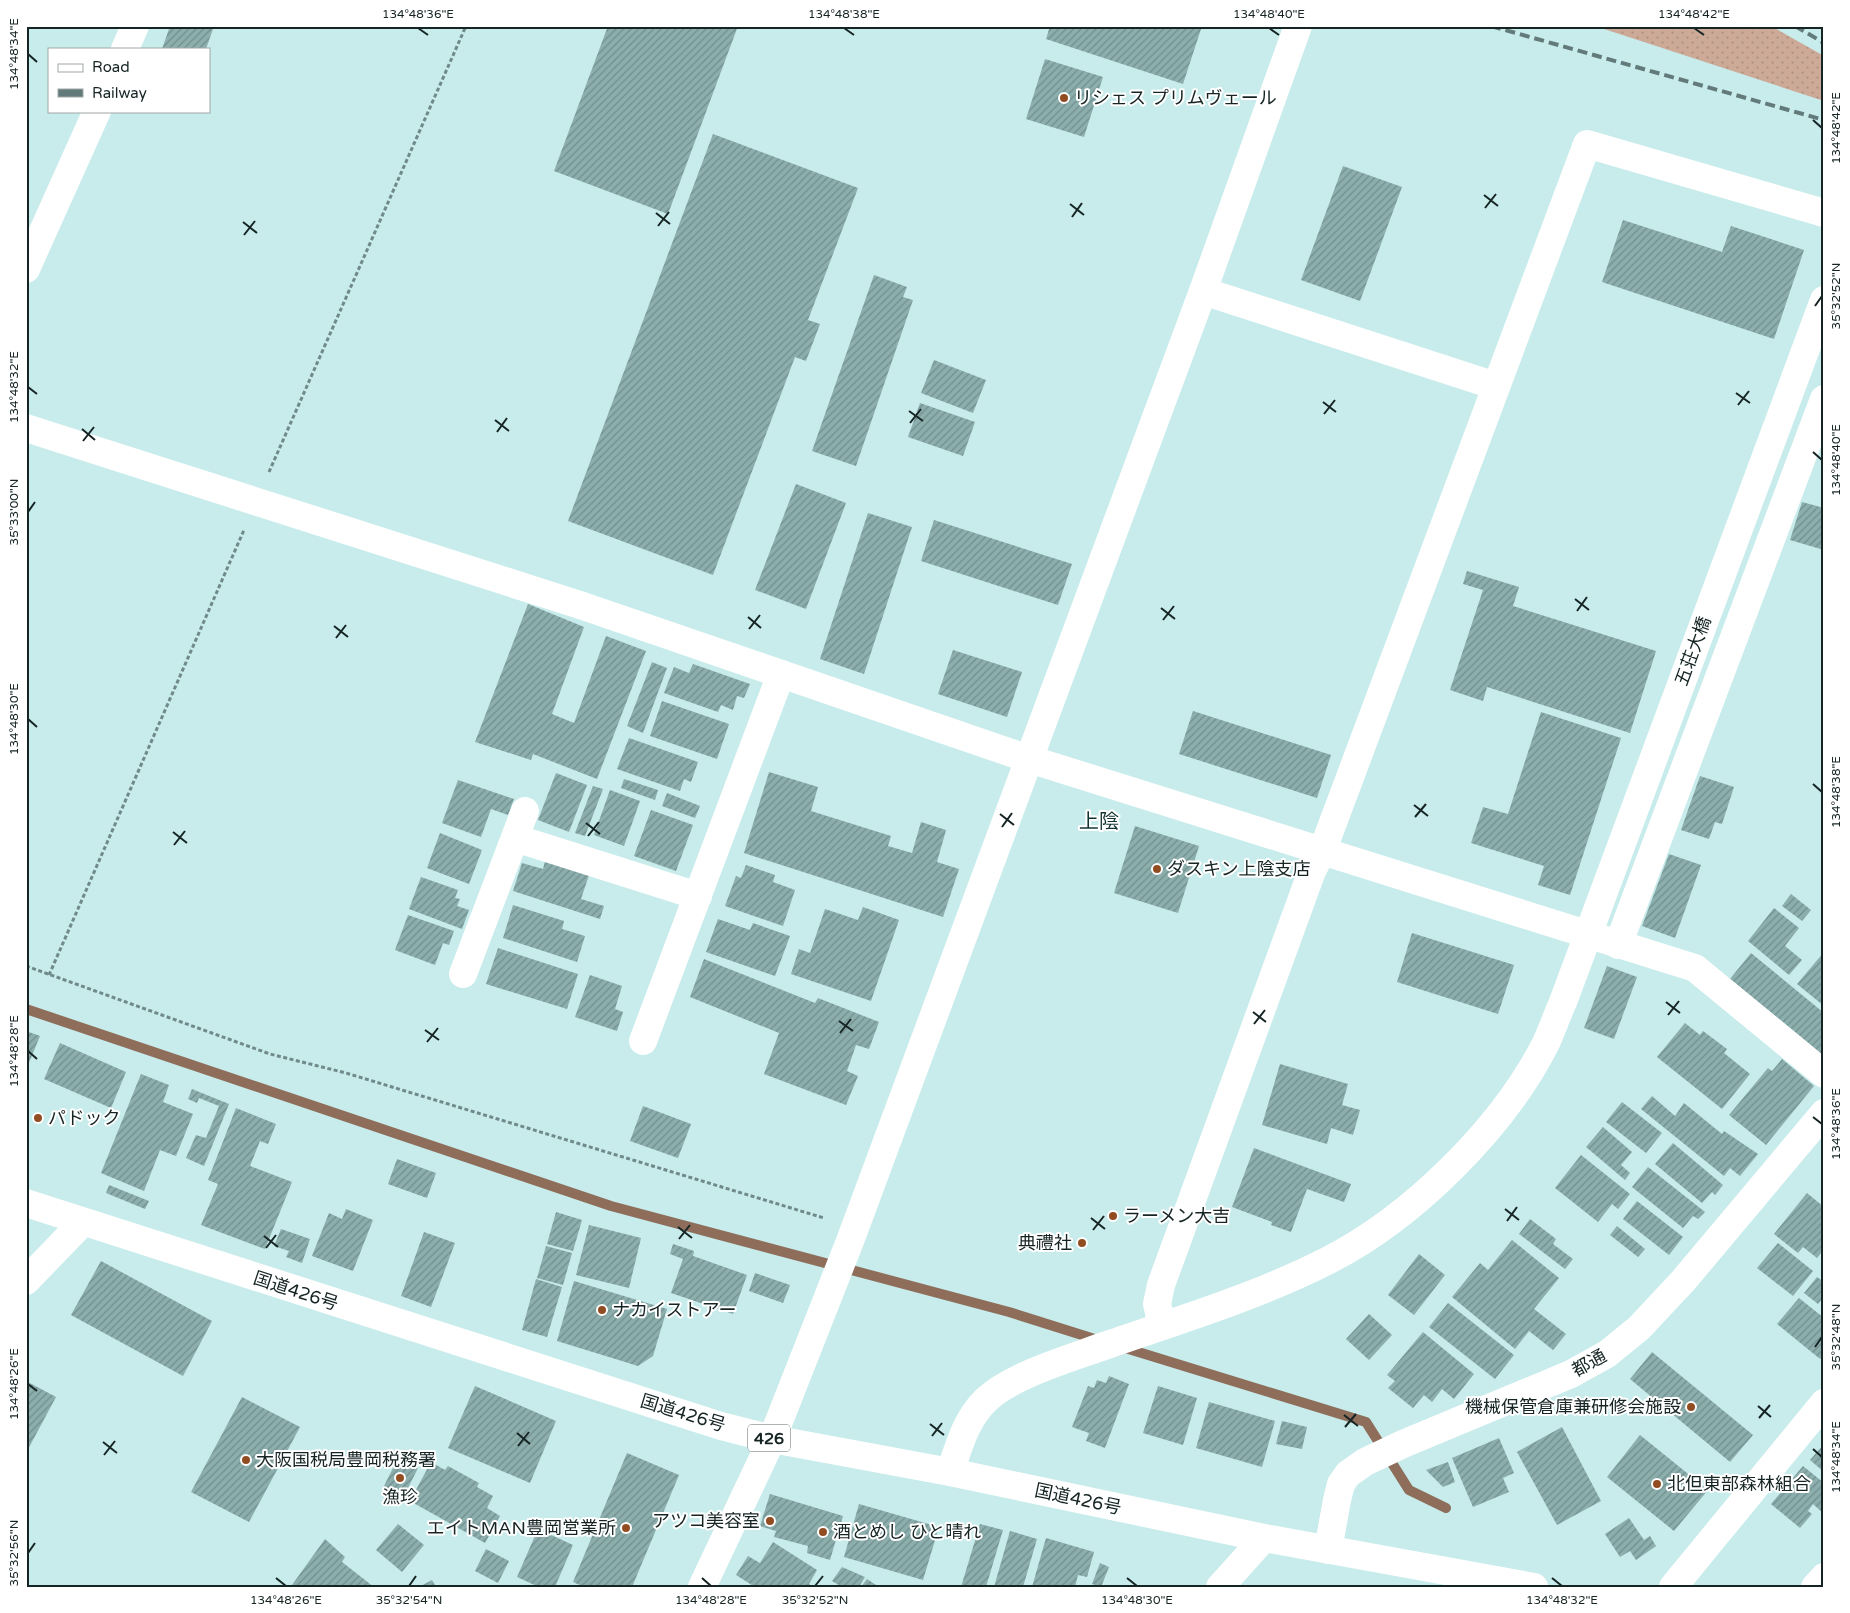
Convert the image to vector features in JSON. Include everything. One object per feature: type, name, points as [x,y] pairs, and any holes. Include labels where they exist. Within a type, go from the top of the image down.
[{"type":"main road","points":[[124,48],[134,26]]},
{"type":"main road","points":[[702,1587],[772,1439],[852,1234],[1203,291],[1296,32]]},
{"type":"main road","points":[[26,269],[97,112]]},
{"type":"main road","points":[[1156,1328],[1159,1290],[1312,871],[1322,852],[1587,144],[1824,213]]},
{"type":"main road","points":[[1203,291],[1496,386]]},
{"type":"main road","name":"五荘大橋","points":[[950,1472],[968,1424],[987,1398],[1024,1377],[1068,1359],[1288,1280],[1321,1264],[1366,1238],[1401,1212],[1457,1163],[1506,1106],[1546,1043],[1563,1002],[1824,300]]},
{"type":"main road","points":[[1618,944],[1824,399]]},
{"type":"main road","points":[[26,428],[584,606],[1029,759],[1695,968],[1824,1074]]},
{"type":"main road","points":[[643,1042],[781,674]]},
{"type":"main road","points":[[463,974],[525,811]]},
{"type":"main road","points":[[515,838],[698,896]]},
{"type":"main road","name":"都通","points":[[1328,1550],[1341,1484],[1348,1474],[1365,1462],[1403,1444],[1571,1374],[1608,1354],[1639,1328],[1683,1282],[1824,1113]]},
{"type":"main road","name":"国道426号","points":[[26,1203],[82,1223],[721,1426],[772,1439],[950,1472],[1264,1538],[1534,1587]]},
{"type":"main road","points":[[26,1281],[82,1223]]},
{"type":"main road","points":[[1673,1587],[1824,1403]]},
{"type":"main road","points":[[1220,1587],[1264,1538]]},
{"type":"main road","points":[[1815,1587],[1824,1577]]},
{"type":"path","points":[[49,975],[466,26]]},
{"type":"path","points":[[26,966],[270,1054],[356,1076],[852,1234]]},
{"type":"shaded area","points":[[1595,26],[1771,26],[1824,56],[1824,101]]},
{"type":"building","points":[[170,26],[214,26],[206,48],[162,48]]},
{"type":"building","points":[[608,26],[738,26],[668,214],[554,171]]},
{"type":"building","points":[[1050,26],[1202,26],[1183,84],[1046,39]]},
{"type":"building","name":"リシェス プリムヴェール","points":[[1045,59],[1103,77],[1084,137],[1026,119]]},
{"type":"building","points":[[713,134],[858,188],[808,320],[820,324],[806,361],[795,357],[713,575],[568,521]]},
{"type":"building","points":[[1343,166],[1402,187],[1360,301],[1301,280]]},
{"type":"building","points":[[1623,220],[1722,252],[1731,226],[1804,250],[1774,339],[1602,282]]},
{"type":"building","points":[[874,275],[907,287],[903,297],[913,300],[856,466],[812,451]]},
{"type":"building","points":[[934,360],[986,380],[973,413],[921,393]]},
{"type":"building","points":[[920,403],[975,422],[963,456],[908,437]]},
{"type":"building","points":[[796,484],[846,503],[806,609],[755,590]]},
{"type":"building","points":[[1802,502],[1824,508],[1824,550],[1790,540]]},
{"type":"building","points":[[868,513],[912,527],[864,674],[820,659]]},
{"type":"building","points":[[934,520],[1072,564],[1058,605],[921,561]]},
{"type":"building","points":[[1467,571],[1519,587],[1513,606],[1656,651],[1630,733],[1487,687],[1483,701],[1450,690],[1483,590],[1463,584]]},
{"type":"building","points":[[528,604],[584,627],[552,714],[574,723],[606,636],[646,651],[597,779],[533,754],[531,760],[475,742]]},
{"type":"building","points":[[953,650],[1022,672],[1007,717],[938,694]]},
{"type":"building","points":[[652,662],[667,668],[643,733],[627,726]]},
{"type":"building","points":[[693,664],[750,684],[744,698],[737,696],[733,710],[721,705],[718,712],[664,693],[674,667],[689,673]]},
{"type":"building","points":[[662,701],[729,724],[717,759],[650,736]]},
{"type":"building","points":[[1193,711],[1331,755],[1317,798],[1179,754]]},
{"type":"building","points":[[1541,712],[1621,738],[1570,895],[1538,885],[1544,866],[1471,843],[1483,807],[1508,814]]},
{"type":"building","points":[[629,738],[698,762],[691,782],[684,779],[680,791],[617,769]]},
{"type":"building","points":[[769,772],[818,787],[811,811],[891,836],[888,846],[912,853],[921,822],[946,830],[937,862],[959,869],[943,917],[744,853]]},
{"type":"building","points":[[556,773],[587,785],[569,832],[538,820]]},
{"type":"building","points":[[1700,776],[1734,787],[1722,824],[1715,822],[1709,839],[1681,830]]},
{"type":"building","points":[[624,779],[658,790],[655,800],[621,788]]},
{"type":"building","points":[[458,780],[514,799],[508,815],[491,809],[481,837],[442,823]]},
{"type":"building","points":[[593,786],[603,789],[585,836],[575,833]]},
{"type":"building","points":[[610,790],[640,801],[624,846],[594,835]]},
{"type":"building","points":[[667,793],[700,806],[695,818],[662,806]]},
{"type":"building","points":[[651,810],[693,825],[676,871],[634,856]]},
{"type":"building","name":"ダスキン上陰支店","points":[[1135,826],[1199,846],[1178,913],[1114,893]]},
{"type":"building","points":[[440,833],[482,850],[469,884],[427,868]]},
{"type":"building","points":[[1669,854],[1701,865],[1675,938],[1642,926]]},
{"type":"building","points":[[545,861],[589,875],[581,899],[604,906],[600,919],[513,891],[522,863],[543,869]]},
{"type":"building","points":[[746,865],[775,875],[773,882],[795,890],[783,926],[725,906],[736,876],[741,878]]},
{"type":"building","points":[[421,877],[458,890],[455,898],[460,899],[457,906],[469,910],[462,929],[409,909]]},
{"type":"building","points":[[1791,894],[1811,910],[1802,921],[1782,906]]},
{"type":"building","points":[[513,905],[564,921],[562,929],[585,936],[577,962],[503,938]]},
{"type":"building","points":[[863,907],[899,920],[871,1001],[791,974],[799,949],[810,953],[825,909],[858,920]]},
{"type":"building","points":[[1774,908],[1799,928],[1785,946],[1802,960],[1789,975],[1748,941]]},
{"type":"building","points":[[408,915],[454,931],[449,945],[443,943],[435,965],[395,950]]},
{"type":"building","points":[[718,919],[750,930],[753,923],[790,936],[775,976],[706,952]]},
{"type":"building","points":[[1412,933],[1514,965],[1498,1014],[1397,982]]},
{"type":"building","points":[[498,948],[578,974],[567,1009],[486,984]]},
{"type":"building","points":[[1824,952],[1824,1006],[1797,984]]},
{"type":"building","points":[[1751,953],[1824,1013],[1824,1056],[1730,979]]},
{"type":"building","points":[[704,959],[815,1003],[818,998],[879,1022],[869,1049],[856,1045],[847,1071],[858,1076],[846,1105],[764,1074],[779,1033],[690,997]]},
{"type":"building","points":[[1607,966],[1637,977],[1614,1039],[1584,1028]]},
{"type":"building","points":[[590,975],[622,986],[615,1009],[623,1012],[617,1031],[575,1017]]},
{"type":"building","points":[[1685,1023],[1700,1035],[1703,1031],[1727,1049],[1724,1053],[1750,1074],[1722,1109],[1657,1057]]},
{"type":"building","points":[[26,1031],[40,1036],[26,1070]]},
{"type":"building","points":[[60,1043],[126,1072],[111,1108],[44,1079]]},
{"type":"building","points":[[1782,1059],[1814,1086],[1766,1145],[1729,1115],[1768,1068],[1772,1071]]},
{"type":"building","points":[[1280,1064],[1348,1084],[1342,1105],[1360,1110],[1353,1135],[1331,1128],[1327,1144],[1262,1125]]},
{"type":"building","points":[[141,1074],[169,1085],[163,1102],[193,1114],[176,1156],[160,1150],[144,1191],[101,1173]]},
{"type":"building","points":[[192,1089],[229,1104],[204,1166],[186,1158],[196,1135],[206,1138],[219,1106],[199,1098],[197,1103],[188,1099]]},
{"type":"building","points":[[1652,1096],[1675,1116],[1684,1103],[1722,1134],[1724,1131],[1758,1154],[1740,1176],[1730,1168],[1724,1176],[1641,1109]]},
{"type":"building","points":[[1622,1102],[1662,1133],[1646,1153],[1606,1122]]},
{"type":"building","points":[[643,1106],[691,1124],[678,1158],[630,1141]]},
{"type":"building","points":[[236,1108],[276,1124],[268,1144],[260,1141],[250,1166],[292,1182],[265,1249],[201,1225],[218,1184],[208,1180]]},
{"type":"building","points":[[1603,1127],[1632,1152],[1621,1165],[1630,1173],[1625,1180],[1586,1147]]},
{"type":"building","points":[[1673,1143],[1723,1185],[1715,1195],[1712,1192],[1702,1203],[1655,1164]]},
{"type":"building","points":[[1254,1148],[1351,1184],[1344,1202],[1307,1189],[1291,1232],[1271,1225],[1272,1222],[1232,1207]]},
{"type":"building","points":[[1581,1155],[1630,1194],[1618,1209],[1612,1204],[1598,1222],[1555,1188]]},
{"type":"building","points":[[397,1159],[436,1173],[427,1198],[388,1184]]},
{"type":"building","points":[[1648,1167],[1705,1212],[1698,1219],[1693,1216],[1683,1228],[1632,1187]]},
{"type":"building","points":[[109,1185],[149,1201],[145,1209],[106,1193]]},
{"type":"building","points":[[1807,1193],[1824,1207],[1824,1249],[1817,1258],[1803,1247],[1798,1253],[1774,1234]]},
{"type":"building","points":[[1637,1201],[1683,1237],[1669,1255],[1623,1219]]},
{"type":"building","points":[[346,1209],[373,1220],[353,1271],[312,1256],[329,1213],[342,1219]]},
{"type":"building","points":[[556,1212],[582,1220],[573,1251],[547,1244]]},
{"type":"building","points":[[1530,1219],[1556,1239],[1553,1244],[1573,1259],[1565,1269],[1519,1234]]},
{"type":"building","points":[[589,1225],[641,1238],[629,1288],[576,1275]]},
{"type":"building","points":[[1617,1226],[1645,1249],[1638,1257],[1610,1235]]},
{"type":"building","points":[[281,1229],[310,1239],[302,1263],[286,1257],[289,1251],[274,1246]]},
{"type":"building","points":[[424,1232],[455,1243],[431,1307],[401,1296]]},
{"type":"building","points":[[1512,1240],[1559,1278],[1534,1309],[1566,1334],[1553,1350],[1529,1331],[1515,1349],[1452,1297],[1480,1263],[1488,1270]]},
{"type":"building","points":[[1778,1243],[1813,1271],[1793,1296],[1757,1268]]},
{"type":"building","points":[[673,1244],[694,1251],[693,1256],[747,1275],[733,1314],[671,1293],[683,1259],[670,1254]]},
{"type":"building","points":[[546,1246],[572,1253],[563,1285],[537,1278]]},
{"type":"building","points":[[1419,1254],[1445,1275],[1414,1315],[1388,1295]]},
{"type":"building","points":[[101,1261],[212,1321],[183,1376],[71,1315]]},
{"type":"building","points":[[755,1273],[790,1285],[783,1303],[749,1291]]},
{"type":"building","points":[[1817,1277],[1824,1282],[1824,1297],[1818,1304],[1804,1293]]},
{"type":"building","points":[[536,1279],[562,1287],[547,1337],[522,1330]]},
{"type":"building","points":[[574,1281],[667,1309],[653,1356],[638,1366],[557,1341]]},
{"type":"building","points":[[1799,1298],[1824,1318],[1824,1354],[1820,1359],[1777,1324]]},
{"type":"building","points":[[1448,1303],[1514,1355],[1495,1379],[1429,1327]]},
{"type":"building","points":[[1369,1314],[1392,1335],[1369,1360],[1346,1339]]},
{"type":"building","points":[[1423,1332],[1474,1374],[1454,1399],[1442,1389],[1432,1402],[1424,1395],[1413,1408],[1388,1388],[1395,1381],[1387,1375]]},
{"type":"building","name":"機械保管倉庫兼研修会施設","points":[[1652,1352],[1753,1435],[1730,1462],[1630,1379]]},
{"type":"building","points":[[1109,1376],[1129,1384],[1105,1448],[1086,1441],[1089,1433],[1072,1427],[1088,1386],[1094,1388],[1097,1380],[1106,1383]]},
{"type":"building","points":[[26,1381],[56,1397],[26,1453]]},
{"type":"building","points":[[475,1386],[556,1421],[530,1483],[448,1448]]},
{"type":"building","points":[[1158,1386],[1197,1398],[1183,1445],[1143,1433]]},
{"type":"building","points":[[242,1397],[300,1427],[249,1522],[191,1492]]},
{"type":"building","points":[[1209,1402],[1275,1421],[1262,1467],[1196,1448]]},
{"type":"building","points":[[1282,1421],[1307,1427],[1302,1449],[1276,1444]]},
{"type":"building","points":[[1562,1427],[1601,1501],[1557,1525],[1517,1452]]},
{"type":"building","points":[[1640,1435],[1708,1490],[1674,1531],[1607,1477]]},
{"type":"building","points":[[1499,1438],[1514,1473],[1503,1478],[1509,1492],[1473,1507],[1452,1458]]},
{"type":"building","points":[[1824,1444],[1824,1472],[1810,1460]]},
{"type":"building","name":"エイトMAN豊岡営業所","points":[[627,1453],[679,1475],[632,1587],[584,1587],[573,1582]]},
{"type":"building","points":[[398,1458],[418,1468],[403,1498],[383,1488]]},
{"type":"building","points":[[431,1462],[445,1470],[448,1466],[479,1483],[477,1487],[493,1496],[487,1508],[500,1516],[485,1543],[410,1501]]},
{"type":"building","points":[[1448,1462],[1455,1482],[1443,1487],[1426,1470]]},
{"type":"building","points":[[1803,1466],[1824,1483],[1824,1514],[1813,1504],[1808,1511],[1812,1514],[1800,1528],[1771,1504]]},
{"type":"building","points":[[770,1494],[843,1516],[830,1560],[807,1553],[808,1546],[774,1537],[776,1531],[760,1526]]},
{"type":"building","points":[[859,1504],[939,1527],[923,1580],[844,1557]]},
{"type":"building","points":[[1629,1518],[1644,1540],[1650,1536],[1656,1546],[1636,1560],[1630,1551],[1620,1557],[1605,1534]]},
{"type":"building","points":[[398,1524],[424,1545],[402,1572],[376,1550]]},
{"type":"building","points":[[980,1524],[1003,1530],[986,1587],[961,1587]]},
{"type":"building","points":[[538,1529],[573,1545],[555,1587],[539,1587],[517,1577]]},
{"type":"building","points":[[1010,1531],[1037,1539],[1023,1587],[994,1587]]},
{"type":"building","points":[[1046,1538],[1094,1552],[1087,1577],[1078,1575],[1075,1587],[1032,1587]]},
{"type":"building","points":[[325,1539],[345,1557],[342,1562],[374,1587],[295,1587],[292,1585]]},
{"type":"building","points":[[773,1542],[817,1570],[809,1584],[813,1587],[755,1587],[736,1575],[748,1556],[760,1563]]},
{"type":"building","points":[[486,1549],[509,1561],[498,1583],[475,1571]]},
{"type":"building","points":[[1100,1563],[1109,1567],[1101,1587],[1092,1584]]},
{"type":"building","points":[[842,1567],[865,1577],[859,1587],[842,1587],[832,1581]]},
{"type":"building","points":[[867,1579],[879,1587],[861,1587]]},
{"type":"building","points":[[432,1580],[436,1587],[419,1587]]},
{"type":"waterway","points":[[26,1009],[611,1206],[1009,1312],[1101,1341]]},
{"type":"waterway","points":[[1122,1347],[1366,1422],[1409,1490],[1446,1508]]},
{"type":"railway","points":[[1491,26],[1824,120]]},
{"type":"railway","points":[[1795,26],[1824,43]]},
{"type":"place","name":"リシェス プリムヴェール","points":[[1064,98]]},
{"type":"place","name":"ダスキン上陰支店","points":[[1157,869]]},
{"type":"place","name":"パドック","points":[[38,1118]]},
{"type":"place","name":"ラーメン大吉","points":[[1113,1216]]},
{"type":"place","name":"典禮社","points":[[1082,1243]]},
{"type":"place","name":"ナカイストアー","points":[[602,1310]]},
{"type":"place","name":"機械保管倉庫兼研修会施設","points":[[1691,1407]]},
{"type":"place","name":"大阪国税局豊岡税務署","points":[[246,1460]]},
{"type":"place","name":"漁珍","points":[[400,1478]]},
{"type":"place","name":"北但東部森林組合","points":[[1657,1484]]},
{"type":"place","name":"アツコ美容室","points":[[770,1521]]},
{"type":"place","name":"エイトMAN豊岡営業所","points":[[626,1528]]},
{"type":"place","name":"酒とめし ひと晴れ","points":[[823,1532]]},
{"type":"district","name":"上陰","points":[[1099,821]]}]
